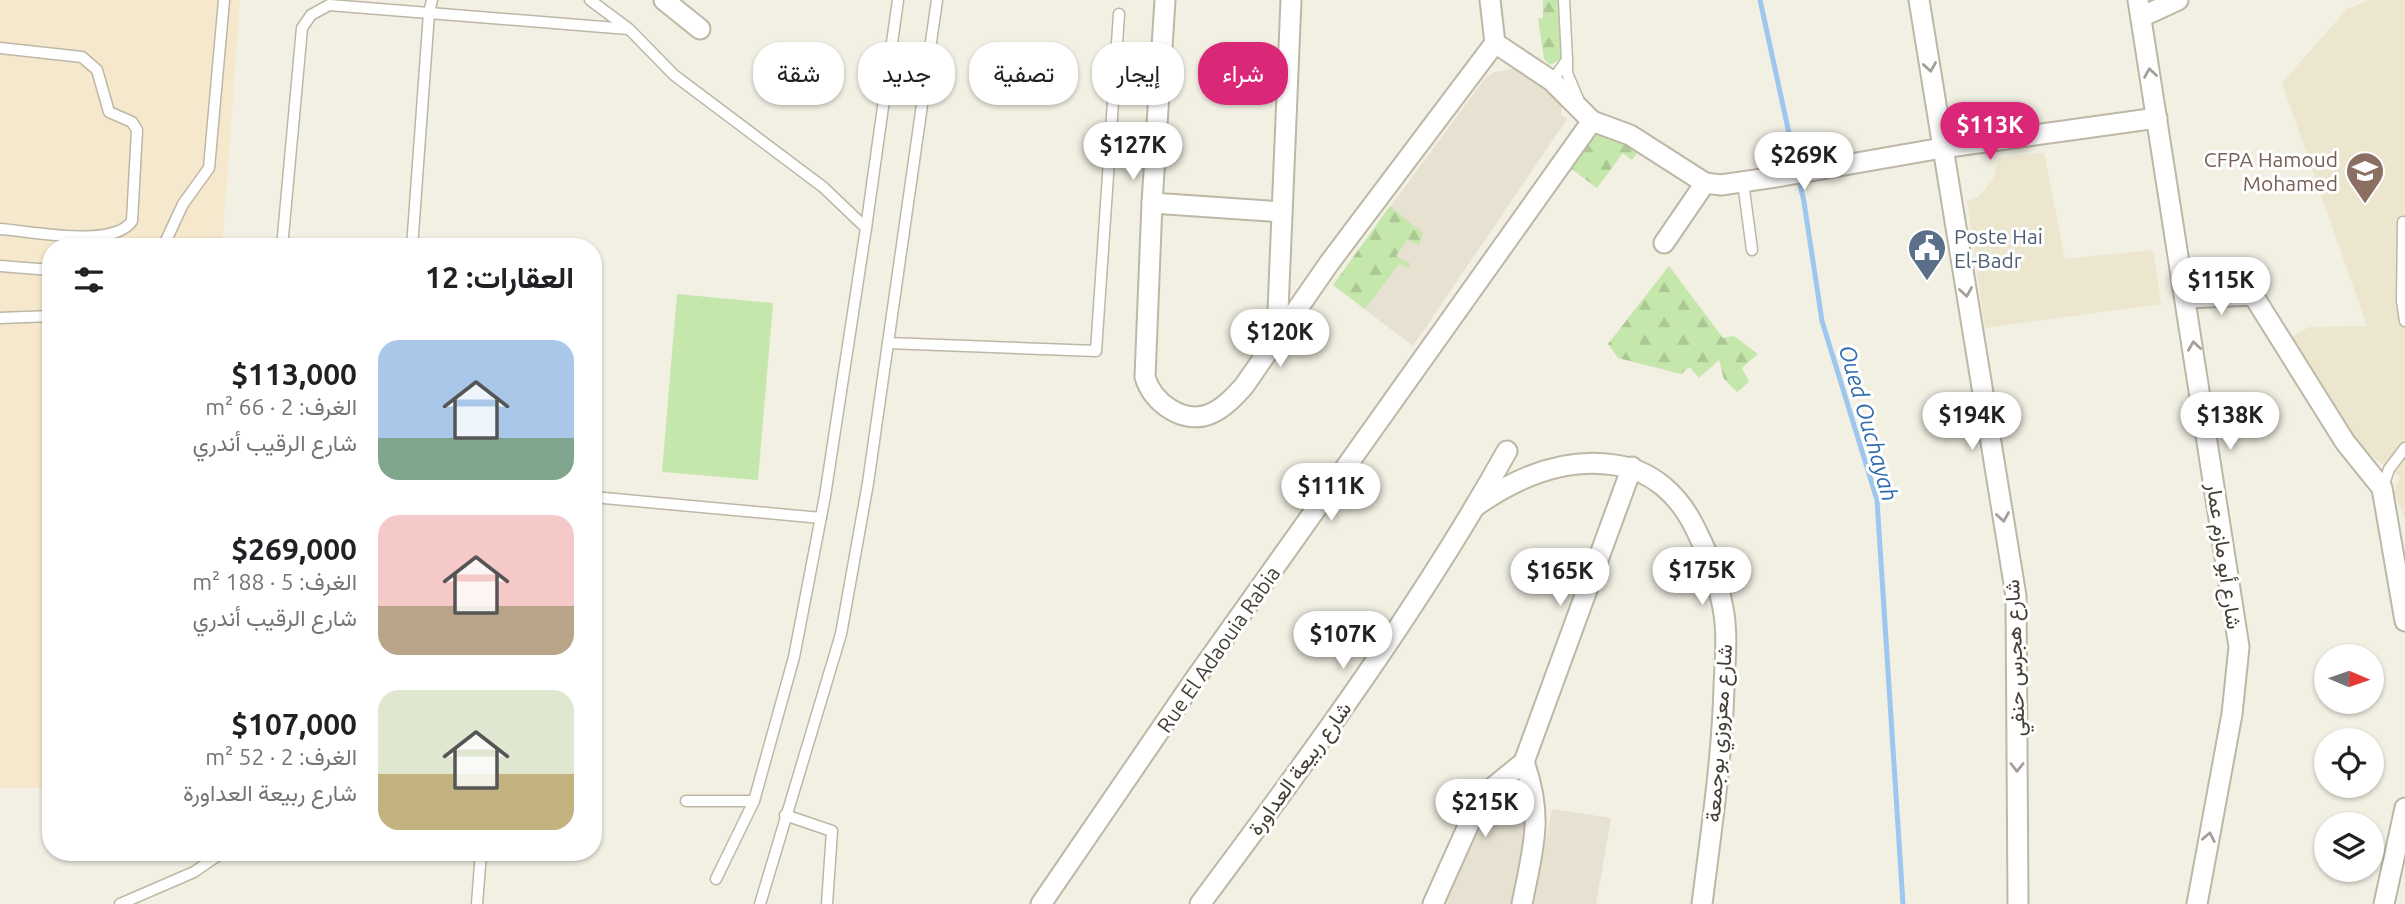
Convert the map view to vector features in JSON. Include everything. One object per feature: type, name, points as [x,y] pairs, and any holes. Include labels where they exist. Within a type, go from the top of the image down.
[{"type":"street","points":[[1165,0],[1152,203],[1145,377],[1156,400],[1182,413],[1208,415],[1231,401],[1244,386],[1277,334],[1495,43],[1490,0]]},
{"type":"street","points":[[1277,334],[1291,0]]},
{"type":"street","name":"شارع هجرس حنفي","points":[[1919,0],[2016,596],[2018,904]]},
{"type":"street","points":[[2140,8],[2178,0]]},
{"type":"street","points":[[666,1],[700,29]]},
{"type":"street","name":"شارع أبو مازم عمار","points":[[2140,8],[2187,298],[2239,648],[2232,714],[2197,904]]},
{"type":"street","points":[[1495,43],[1552,81],[1592,121],[1630,135],[1705,183],[1743,182],[1942,148],[2157,118]]},
{"type":"street","name":"Rue El Adaouia Rabia","points":[[1041,904],[1195,679],[1592,121]]},
{"type":"street","points":[[1664,243],[1705,183]]},
{"type":"street","points":[[1152,203],[1282,212]]},
{"type":"street","points":[[2187,298],[2253,295],[2345,442],[2382,488],[2405,621]]},
{"type":"street","name":"شارع ربيعة العداورة","points":[[1200,904],[1379,655],[1476,506],[1507,451]]},
{"type":"street","name":"شارع معزوزي بوجمعة","points":[[1476,506],[1503,487],[1534,473],[1589,463],[1632,467],[1662,485],[1678,499],[1690,519],[1716,576],[1726,645],[1721,745],[1702,904]]},
{"type":"street","points":[[1433,904],[1481,797],[1524,762],[1632,467]]},
{"type":"street","points":[[1522,904],[1537,817],[1536,797],[1524,762]]},
{"type":"street","points":[[2384,904],[2405,808]]},
{"type":"lane","points":[[167,238],[183,204],[211,161],[224,0]]},
{"type":"lane","points":[[412,238],[432,0]]},
{"type":"lane","points":[[590,0],[629,29],[674,75],[823,187],[866,228]]},
{"type":"lane","points":[[716,879],[754,801],[794,657],[821,518],[898,0]]},
{"type":"lane","points":[[760,904],[841,634],[868,483],[937,0]]},
{"type":"lane","points":[[1564,0],[1567,60],[1573,90],[1592,121]]},
{"type":"lane","points":[[283,238],[302,28],[310,15],[329,5],[629,29]]},
{"type":"lane","points":[[888,342],[1096,351],[1119,14]]},
{"type":"lane","points":[[0,48],[82,57],[97,70],[109,112],[132,122],[137,130],[132,221],[126,230],[103,237],[0,229]]},
{"type":"lane","points":[[1552,81],[1567,60]]},
{"type":"lane","points":[[1743,182],[1752,250]]},
{"type":"lane","points":[[2403,222],[2402,301],[2405,321]]},
{"type":"lane","points":[[0,266],[42,269]]},
{"type":"lane","points":[[0,318],[42,316]]},
{"type":"lane","points":[[2382,488],[2389,469],[2405,448]]},
{"type":"lane","points":[[602,498],[821,518]]},
{"type":"lane","points":[[686,801],[754,801]]},
{"type":"lane","points":[[785,815],[832,831],[827,904]]},
{"type":"lane","points":[[120,904],[194,872],[210,861]]},
{"type":"lane","points":[[477,904],[480,861]]},
{"type":"shaded area","points":[[0,0],[240,0],[223,238],[42,238],[42,788],[0,788]]},
{"type":"shaded area","name":"CFPA Hamoud Mohamed","points":[[2370,0],[2405,0],[2405,520],[2394,491],[2400,477],[2355,443],[2291,338],[2309,327],[2367,326],[2282,83],[2347,9]]},
{"type":"shaded area","points":[[1514,69],[1525,71],[1563,98],[1561,115],[1567,119],[1413,346],[1333,285],[1485,78],[1495,72]]},
{"type":"shaded area","points":[[2044,153],[2065,259],[2153,250],[2161,304],[1985,328],[1967,201],[1977,198],[1992,181],[1999,158]]},
{"type":"shaded area","points":[[1505,799],[1516,799],[1525,805],[1528,816],[1511,904],[1437,904],[1491,808]]},
{"type":"shaded area","points":[[1552,809],[1611,818],[1596,904],[1534,904]]},
{"type":"green space","points":[[1543,0],[1564,0],[1565,57],[1550,65],[1544,59],[1538,18],[1543,18]]},
{"type":"green space","points":[[1588,136],[1615,136],[1637,153],[1632,160],[1623,153],[1597,188],[1566,165]]},
{"type":"green space","points":[[1390,206],[1423,233],[1419,246],[1408,239],[1396,256],[1410,263],[1409,268],[1399,264],[1365,309],[1333,285]]},
{"type":"green space","points":[[1669,266],[1723,338],[1734,336],[1758,354],[1742,368],[1749,382],[1737,392],[1724,379],[1719,360],[1699,378],[1690,367],[1681,374],[1618,358],[1608,344]]},
{"type":"green space","points":[[677,294],[773,303],[758,480],[662,472]]},
{"type":"waterway","name":"Oued Ouchayah","points":[[1760,0],[1804,202],[1822,321],[1877,500],[1903,904]]},
{"type":"place","name":"CFPA Hamoud Mohamed","points":[[2365,205]]},
{"type":"place","name":"Poste Hai El-Badr","points":[[1927,282]]}]
